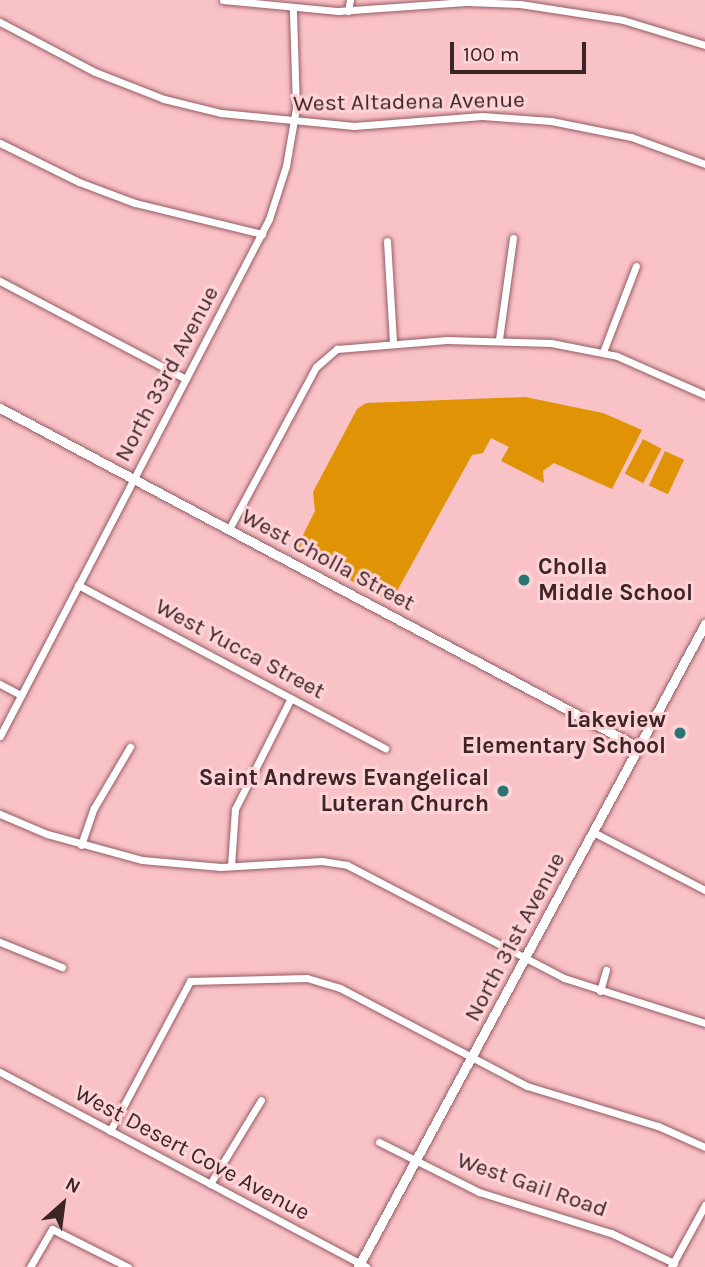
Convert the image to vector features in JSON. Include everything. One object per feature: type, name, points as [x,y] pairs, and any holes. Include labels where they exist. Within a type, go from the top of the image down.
[{"type":"street","points":[[223,0],[293,10],[348,11],[466,1],[569,8],[669,32],[705,45]]},
{"type":"street","points":[[348,11],[349,0]]},
{"type":"street","name":"North 33rd Avenue","points":[[0,736],[262,234],[281,184],[294,124],[297,69],[293,10]]},
{"type":"street","name":"West Altadena Avenue","points":[[0,22],[95,72],[164,99],[221,113],[294,124],[354,126],[482,116],[538,119],[631,137],[705,164]]},
{"type":"street","points":[[0,142],[126,200],[262,234]]},
{"type":"street","points":[[499,339],[513,238]]},
{"type":"street","points":[[387,241],[393,343]]},
{"type":"street","points":[[603,352],[636,266]]},
{"type":"street","points":[[0,281],[186,379]]},
{"type":"street","points":[[229,529],[316,367],[337,349],[393,343],[499,339],[603,352],[703,394],[705,384]]},
{"type":"street","name":"West Cholla Street","points":[[0,408],[638,747]]},
{"type":"street","name":"West Yucca Street","points":[[78,585],[385,748]]},
{"type":"street","name":"North 31st Avenue","points":[[361,1266],[705,624]]},
{"type":"street","points":[[0,684],[21,695]]},
{"type":"street","points":[[231,866],[234,809],[291,698]]},
{"type":"street","points":[[81,845],[94,808],[130,747]]},
{"type":"street","points":[[0,814],[81,845],[142,860],[231,866],[323,861],[347,865],[526,958],[600,991],[705,1023]]},
{"type":"street","points":[[593,832],[705,890]]},
{"type":"street","points":[[0,942],[62,967]]},
{"type":"street","points":[[600,991],[606,970]]},
{"type":"street","points":[[110,1131],[190,981],[325,982],[527,1086],[659,1126],[705,1147]]},
{"type":"street","name":"West Desert Cove Avenue","points":[[0,1072],[361,1266]]},
{"type":"street","points":[[210,1184],[261,1100]]},
{"type":"street","name":"West Gail Road","points":[[379,1142],[479,1192],[611,1233],[673,1265]]},
{"type":"street","points":[[673,1265],[705,1205]]},
{"type":"street","points":[[30,1267],[52,1229],[128,1267]]},
{"type":"shaded area","points":[[525,397],[603,413],[642,430],[612,489],[554,463],[543,471],[544,483],[501,461],[509,447],[491,438],[483,453],[472,455],[391,602],[295,551],[315,511],[313,492],[357,409],[366,403]]},
{"type":"shaded area","points":[[643,439],[662,449],[643,483],[625,473]]},
{"type":"shaded area","points":[[665,451],[684,460],[668,494],[649,485]]},
{"type":"place","name":"Cholla Middle School","points":[[524,580]]},
{"type":"place","name":"Lakeview Elementary School","points":[[680,733]]},
{"type":"place","name":"Saint Andrews Evangelical Luteran Church","points":[[503,791]]}]
